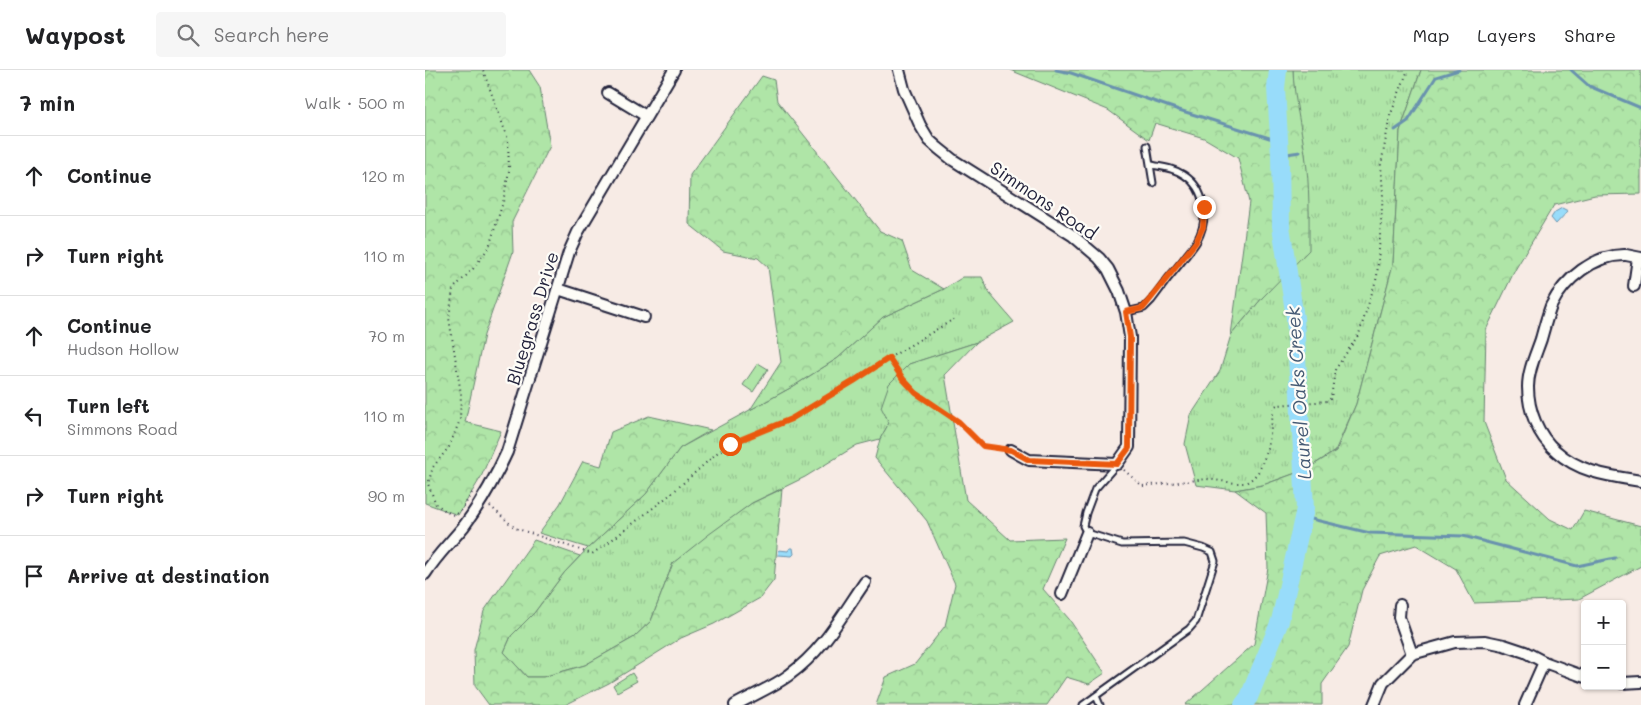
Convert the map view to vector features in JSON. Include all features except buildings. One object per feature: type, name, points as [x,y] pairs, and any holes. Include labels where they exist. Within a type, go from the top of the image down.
[{"type":"street","name":"Bluegrass Drive","points":[[425,574],[434,560],[470,517],[497,474],[504,459],[569,252],[578,232],[674,70]]},
{"type":"street","name":"Simmons Road","points":[[899,70],[903,89],[929,140],[953,160],[1073,235],[1109,269],[1119,290],[1126,312],[1130,337],[1129,448],[1117,464]]},
{"type":"street","points":[[608,93],[646,116]]},
{"type":"street","points":[[1635,286],[1639,258],[1625,255],[1596,261],[1572,278],[1564,286],[1551,308],[1531,370],[1528,386],[1530,405],[1536,423],[1542,437],[1555,451],[1582,468],[1598,474],[1641,481]]},
{"type":"street","points":[[558,288],[643,317]]},
{"type":"street","points":[[1011,450],[1029,460],[1117,464]]},
{"type":"street","points":[[1062,594],[1087,532]]},
{"type":"street","points":[[735,705],[788,676],[808,660],[823,644],[865,582]]},
{"type":"street","points":[[1400,605],[1399,617],[1412,654]]},
{"type":"street","points":[[1374,705],[1383,683],[1412,654],[1455,642],[1485,641],[1525,652],[1544,662],[1581,676]]},
{"type":"street","points":[[1525,705],[1544,662]]},
{"type":"street","points":[[1626,683],[1641,682]]},
{"type":"lane","points":[[1147,146],[1153,183]]},
{"type":"lane","points":[[1126,312],[1143,308],[1152,300],[1196,242],[1203,227],[1204,207],[1201,194],[1193,182],[1183,174],[1171,169],[1151,165]]},
{"type":"lane","points":[[1083,705],[1189,629],[1196,621],[1215,561],[1212,552],[1184,543],[1123,544],[1087,532],[1083,526],[1095,489],[1117,464]]},
{"type":"lane","points":[[1096,696],[1100,705]]},
{"type":"path","points":[[472,493],[461,511],[454,515],[436,504],[428,484],[433,467],[449,447],[460,420],[461,394],[449,318],[453,289],[473,269],[489,247],[503,202],[509,171],[508,139],[483,70]]},
{"type":"path","points":[[1117,464],[1142,486],[1207,479],[1246,483],[1259,471],[1268,449],[1274,407],[1277,405],[1328,401],[1331,398],[1335,370],[1359,334],[1377,277],[1383,194],[1381,165],[1390,116],[1407,70]]},
{"type":"path","points":[[490,506],[515,528],[592,554],[671,494],[717,453],[730,444],[791,419],[954,319]]},
{"type":"path","points":[[889,358],[903,379],[916,393],[959,422],[983,446],[1011,450]]},
{"type":"green space","points":[[425,70],[529,70],[540,87],[550,146],[512,222],[513,252],[484,335],[465,422],[501,431],[481,477],[458,515],[425,503]]},
{"type":"green space","points":[[1010,70],[1293,70],[1308,178],[1309,250],[1262,298],[1231,335],[1249,202],[1238,158],[1204,138],[1155,123],[1149,140],[1108,110]]},
{"type":"green space","points":[[1293,70],[1421,70],[1400,131],[1393,264],[1356,404],[1335,451],[1307,469],[1263,485],[1235,490],[1196,485],[1185,444],[1191,415],[1220,371],[1231,335],[1262,298],[1309,216],[1305,155],[1294,95]]},
{"type":"green space","points":[[1421,70],[1641,70],[1641,194],[1595,195],[1554,205],[1515,270],[1486,330],[1484,422],[1506,479],[1550,519],[1573,530],[1584,511],[1641,526],[1641,566],[1579,599],[1474,603],[1456,569],[1416,545],[1380,556],[1362,590],[1348,647],[1322,684],[1322,705],[1185,705],[1254,644],[1268,568],[1266,513],[1235,490],[1263,485],[1307,469],[1336,451],[1356,404],[1393,264],[1400,131]]},
{"type":"green space","points":[[762,76],[774,80],[777,101],[880,231],[902,241],[912,270],[944,289],[883,317],[838,358],[792,387],[750,410],[781,362],[768,267],[758,258],[723,251],[689,224],[690,175]]},
{"type":"green space","points":[[963,277],[982,277],[990,294],[1014,322],[977,342],[909,364],[889,423],[880,439],[857,445],[805,477],[752,503],[673,563],[651,621],[633,638],[585,665],[543,677],[527,677],[504,652],[511,636],[534,613],[564,573],[646,494],[680,448],[792,387],[838,358],[883,317],[944,289]]},
{"type":"green space","points":[[977,342],[945,375],[966,500],[1010,540],[1065,538],[1043,589],[1069,619],[1105,673],[1089,684],[1066,677],[1047,705],[876,705],[886,677],[915,664],[945,626],[955,584],[927,521],[875,458],[880,439],[889,423],[881,407],[889,384],[909,364]]},
{"type":"green space","points":[[758,363],[768,369],[753,392],[743,385]]},
{"type":"green space","points":[[649,416],[711,430],[680,448],[646,494],[588,548],[539,533],[560,504],[583,461],[601,466],[611,432]]},
{"type":"green space","points":[[782,489],[774,580],[760,598],[714,624],[681,638],[609,683],[565,705],[489,705],[475,686],[474,650],[484,611],[534,540],[580,556],[564,573],[534,613],[511,636],[504,652],[527,677],[543,677],[585,665],[633,638],[651,621],[673,563],[752,503]]},
{"type":"green space","points":[[632,673],[637,681],[617,692],[613,685]]},
{"type":"water","points":[[1562,208],[1568,211],[1556,224],[1551,218],[1555,212]]},
{"type":"water","points":[[790,548],[793,548],[794,554],[792,556],[778,555],[779,550],[788,551]]},
{"type":"waterway","points":[[1056,70],[1071,73],[1179,110],[1279,141]]},
{"type":"waterway","name":"Laurel Oaks Creek","points":[[1243,705],[1249,697],[1280,621],[1305,509],[1295,318],[1281,226],[1280,155],[1276,88],[1278,70]]},
{"type":"waterway","points":[[1395,130],[1408,121],[1436,77],[1459,70]]},
{"type":"waterway","points":[[1571,70],[1589,86],[1641,108]]},
{"type":"waterway","points":[[1280,155],[1300,152]]},
{"type":"waterway","points":[[1303,517],[1370,533],[1463,536],[1577,566],[1615,558]]},
{"type":"route","points":[[730,444],[791,419],[889,358],[903,379],[916,393],[959,422],[983,446],[1011,450],[1029,460],[1117,464],[1129,448],[1130,337],[1126,312],[1143,308],[1152,300],[1196,242],[1203,227],[1204,207]]}]
